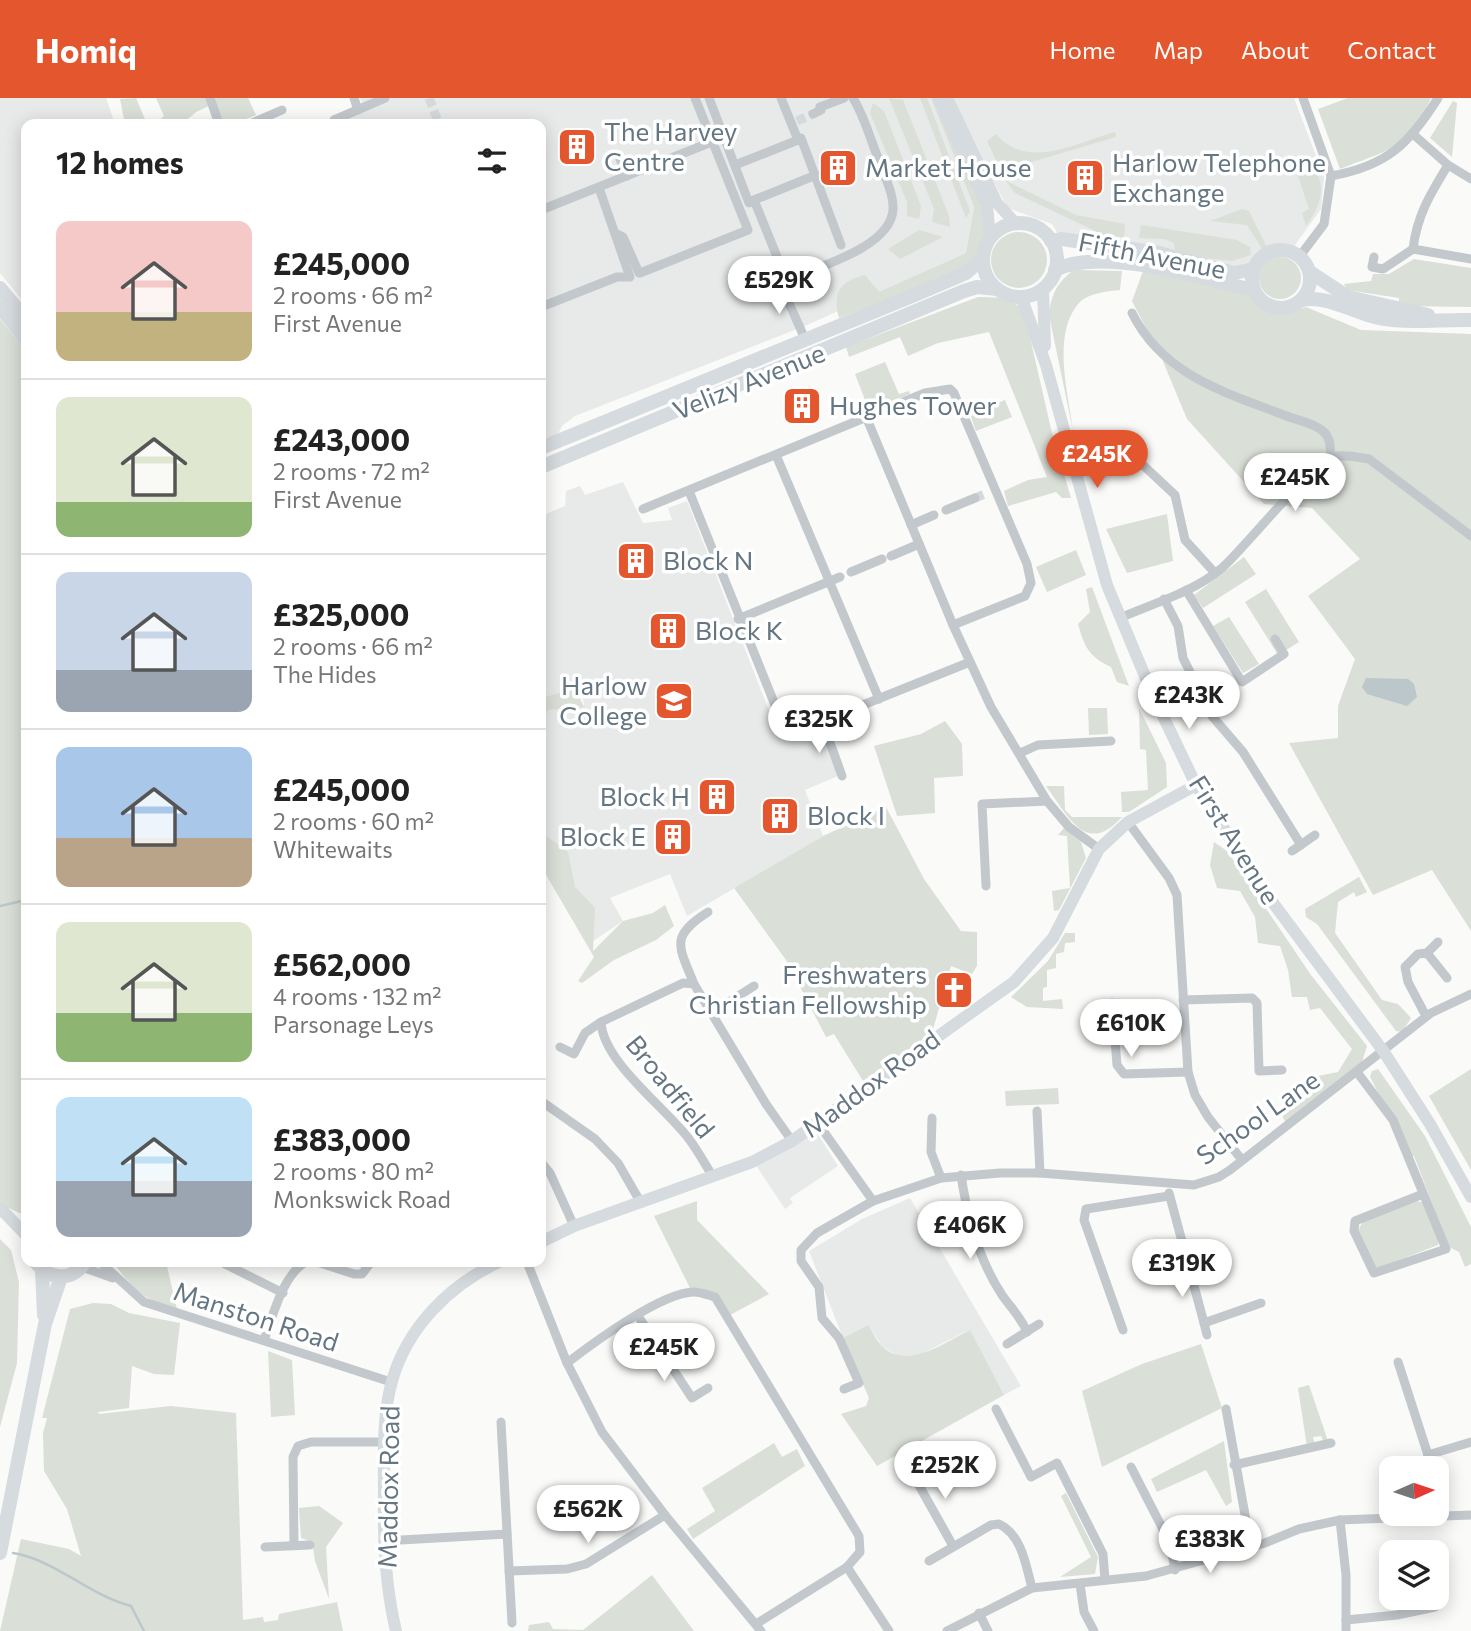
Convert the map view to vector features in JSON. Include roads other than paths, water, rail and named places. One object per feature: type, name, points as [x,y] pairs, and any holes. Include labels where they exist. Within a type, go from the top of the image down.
[{"type":"main road","points":[[1016,224],[1036,227],[1051,241],[1056,252],[1055,270],[1043,290],[1023,297],[997,289],[985,272],[983,258],[990,238],[1004,227],[1016,224]]},
{"type":"main road","name":"Fifth Avenue","points":[[1051,241],[1061,239],[1159,253],[1234,273],[1254,269]]},
{"type":"main road","points":[[1310,272],[1310,287],[1302,300],[1294,306],[1275,308],[1266,304],[1254,290],[1254,269],[1260,260],[1275,250],[1287,250],[1300,256],[1310,272],[1348,297],[1446,319]]},
{"type":"main road","name":"Velizy Avenue","points":[[546,446],[967,272],[983,258]]},
{"type":"main road","name":"Fifth Avenue","points":[[1055,270],[1073,261],[1156,267],[1254,290]]},
{"type":"main road","name":"Velizy Avenue","points":[[546,465],[964,291],[977,287],[997,289]]},
{"type":"main road","points":[[0,288],[21,313]]},
{"type":"main road","points":[[1302,300],[1327,301],[1373,317],[1405,321],[1471,320]]},
{"type":"main road","points":[[0,307],[21,334]]},
{"type":"main road","points":[[39,1267],[45,1324]]},
{"type":"main road","points":[[41,1267],[61,1277]]},
{"type":"main road","points":[[0,1553],[45,1324],[61,1277],[78,1267]]},
{"type":"street","points":[[210,98],[217,119]]},
{"type":"street","points":[[354,98],[358,110]]},
{"type":"street","points":[[341,119],[385,98]]},
{"type":"street","points":[[546,305],[617,277],[636,274],[748,230],[695,98]]},
{"type":"street","points":[[709,98],[749,203],[816,175]]},
{"type":"street","points":[[781,98],[797,140]]},
{"type":"street","points":[[813,114],[821,110],[820,107],[844,98]]},
{"type":"street","points":[[804,339],[780,283],[866,247],[881,237],[891,223],[893,207],[889,188],[853,98]]},
{"type":"street","points":[[938,98],[987,205],[990,238]]},
{"type":"street","points":[[947,98],[997,203],[1016,224]]},
{"type":"street","points":[[1300,256],[1328,214],[1331,176],[1303,98]]},
{"type":"street","points":[[1331,176],[1392,153],[1415,135],[1438,98]]},
{"type":"street","points":[[261,119],[282,110]]},
{"type":"street","points":[[1415,135],[1448,165],[1471,179]]},
{"type":"street","points":[[546,208],[724,137]]},
{"type":"street","points":[[734,164],[801,138],[841,245]]},
{"type":"street","points":[[620,159],[627,176]]},
{"type":"street","points":[[1413,249],[1417,223],[1426,198],[1448,165]]},
{"type":"street","points":[[598,188],[617,234],[623,237],[636,274]]},
{"type":"street","points":[[754,200],[780,264]]},
{"type":"street","points":[[1374,257],[1373,267],[1383,269],[1413,249],[1471,259]]},
{"type":"street","name":"First Avenue","points":[[1043,290],[1046,365]]},
{"type":"street","name":"First Avenue","points":[[1014,296],[1022,299],[1028,309],[1092,534],[1121,618],[1196,785],[1262,888],[1384,1052],[1430,1124],[1471,1197]]},
{"type":"street","points":[[1132,313],[1150,342],[1174,367],[1218,389],[1317,427],[1330,442],[1331,457]]},
{"type":"street","points":[[643,509],[925,393],[950,389],[962,409],[1027,564],[1031,583],[1025,596],[953,625]]},
{"type":"street","points":[[867,419],[953,625],[992,707],[1047,801],[1069,827],[1098,849]]},
{"type":"street","points":[[776,455],[879,699]]},
{"type":"street","points":[[1121,618],[1186,590],[1215,573],[1331,457],[1350,456],[1369,460],[1471,536]]},
{"type":"street","points":[[1144,466],[1175,495],[1185,540],[1215,573]]},
{"type":"street","points":[[985,494],[995,490]]},
{"type":"street","points":[[689,491],[738,619],[785,723],[798,731],[970,662]]},
{"type":"street","points":[[946,510],[975,498]]},
{"type":"street","points":[[911,525],[934,515]]},
{"type":"street","points":[[852,572],[919,544]]},
{"type":"street","points":[[738,619],[840,577]]},
{"type":"street","points":[[1186,590],[1242,681],[1284,654],[1275,639]]},
{"type":"street","points":[[1164,599],[1178,626],[1183,658],[1212,716],[1243,752],[1301,845]]},
{"type":"street","points":[[823,723],[842,776]]},
{"type":"street","points":[[1020,753],[1038,745],[1111,741]]},
{"type":"street","name":"Maddox Road","points":[[546,1240],[575,1226],[713,1177],[792,1141],[1014,982],[1053,938],[1098,849],[1128,822],[1196,785]]},
{"type":"street","points":[[986,886],[982,804],[1047,801]]},
{"type":"street","points":[[1128,822],[1169,878],[1177,895],[1188,1072],[1195,1095],[1208,1117],[1242,1160]]},
{"type":"street","points":[[1292,851],[1315,835]]},
{"type":"street","points":[[708,912],[686,926],[681,936],[682,952],[694,984],[766,1104],[792,1141]]},
{"type":"street","points":[[1426,1016],[1408,982],[1405,967],[1418,954],[1427,953],[1438,942]]},
{"type":"street","points":[[1427,953],[1447,978]]},
{"type":"street","name":"Broadfield","points":[[560,1047],[574,1054],[585,1033],[601,1022],[683,983],[694,984]]},
{"type":"street","points":[[713,1012],[754,986]]},
{"type":"street","name":"School Lane","points":[[844,1389],[859,1383],[839,1338],[822,1318],[820,1287],[805,1270],[801,1250],[817,1233],[873,1201],[941,1178],[961,1175],[1040,1173],[1166,1185],[1207,1182],[1219,1178],[1384,1052],[1426,1016],[1471,993]]},
{"type":"street","points":[[1183,1000],[1252,998],[1257,1003],[1259,1071],[1282,1070]]},
{"type":"street","points":[[1112,1003],[1116,1065],[1124,1074],[1188,1072]]},
{"type":"street","name":"Broadfield","points":[[601,1022],[602,1034],[612,1052],[688,1138],[713,1177]]},
{"type":"street","points":[[1357,1072],[1393,1120],[1446,1249],[1374,1273],[1354,1231],[1355,1221],[1423,1194]]},
{"type":"street","points":[[546,1105],[595,1139],[618,1163],[641,1203]]},
{"type":"street","points":[[1037,1111],[1040,1173]]},
{"type":"street","points":[[932,1118],[931,1152],[941,1178]]},
{"type":"street","points":[[817,1122],[873,1201]]},
{"type":"street","points":[[546,1168],[575,1226]]},
{"type":"street","points":[[961,1175],[967,1218],[1002,1294],[1021,1318],[1027,1332]]},
{"type":"street","points":[[1166,1185],[1207,1335]]},
{"type":"street","points":[[1123,1330],[1084,1220],[1086,1209],[1169,1196]]},
{"type":"street","points":[[5,1212],[21,1230]]},
{"type":"street","name":"Manston Road","points":[[90,1267],[115,1278]]},
{"type":"street","name":"Manston Road","points":[[105,1267],[144,1301],[187,1318],[391,1382]]},
{"type":"street","points":[[231,1267],[282,1293]]},
{"type":"street","points":[[264,1340],[282,1293],[297,1267]]},
{"type":"street","points":[[331,1267],[354,1275],[362,1274],[367,1267]]},
{"type":"street","name":"Maddox Road","points":[[396,1631],[383,1541],[384,1441],[391,1382],[409,1343],[429,1314],[449,1292],[491,1267]]},
{"type":"street","points":[[529,1267],[567,1363],[602,1432],[665,1515],[758,1628],[847,1567],[860,1552],[859,1536],[715,1297],[695,1292],[676,1294],[599,1338],[567,1363]]},
{"type":"street","points":[[1204,1323],[1261,1303]]},
{"type":"street","points":[[638,1316],[692,1398],[708,1388]]},
{"type":"street","points":[[1007,1344],[1039,1324]]},
{"type":"street","points":[[1398,1362],[1428,1455],[1471,1442]]},
{"type":"street","points":[[996,1409],[1031,1476],[1057,1463],[1103,1554],[1105,1580]]},
{"type":"street","points":[[1226,1409],[1251,1548]]},
{"type":"street","points":[[501,1422],[512,1623]]},
{"type":"street","points":[[294,1545],[293,1457],[298,1446],[311,1442],[384,1441]]},
{"type":"street","points":[[1234,1465],[1331,1443]]},
{"type":"street","points":[[1131,1466],[1170,1544],[1175,1570]]},
{"type":"street","points":[[911,1471],[953,1546]]},
{"type":"street","points":[[509,1571],[567,1569],[586,1564],[665,1515]]},
{"type":"street","points":[[1449,1515],[1471,1515]]},
{"type":"street","points":[[947,1631],[1032,1588],[1145,1577],[1251,1548],[1299,1529],[1340,1520],[1379,1518]]},
{"type":"street","points":[[1340,1520],[1346,1576],[1346,1631]]},
{"type":"street","points":[[929,1561],[991,1525],[1004,1526],[1023,1553],[1032,1588]]},
{"type":"street","points":[[383,1541],[507,1534]]},
{"type":"street","points":[[265,1547],[310,1545]]},
{"type":"street","points":[[847,1567],[889,1631]]},
{"type":"street","points":[[1080,1584],[1084,1612],[1094,1631]]},
{"type":"street","points":[[1346,1620],[1418,1610]]},
{"type":"street","points":[[979,1613],[988,1631]]},
{"type":"waterway","points":[[0,906],[21,901]]},
{"type":"waterway","points":[[13,1553],[44,1563],[100,1594],[131,1606],[144,1631]]},
{"type":"tunnel","points":[[429,98],[437,119]]},
{"type":"tunnel","points":[[797,121],[813,114]]},
{"type":"tunnel","points":[[975,498],[985,494]]},
{"type":"place","name":"The Harvey Centre","points":[[577,147]]},
{"type":"place","name":"Market House","points":[[838,168]]},
{"type":"place","name":"Harlow Telephone Exchange","points":[[1085,178]]},
{"type":"place","name":"Hughes Tower","points":[[802,406]]},
{"type":"place","name":"Block N","points":[[636,561]]},
{"type":"place","name":"Block K","points":[[668,631]]},
{"type":"place","name":"Harlow College","points":[[674,701]]},
{"type":"place","name":"Block H","points":[[717,797]]},
{"type":"place","name":"Block I","points":[[780,816]]},
{"type":"place","name":"Block E","points":[[673,837]]},
{"type":"place","name":"Freshwaters Christian Fellowship","points":[[954,990]]}]
